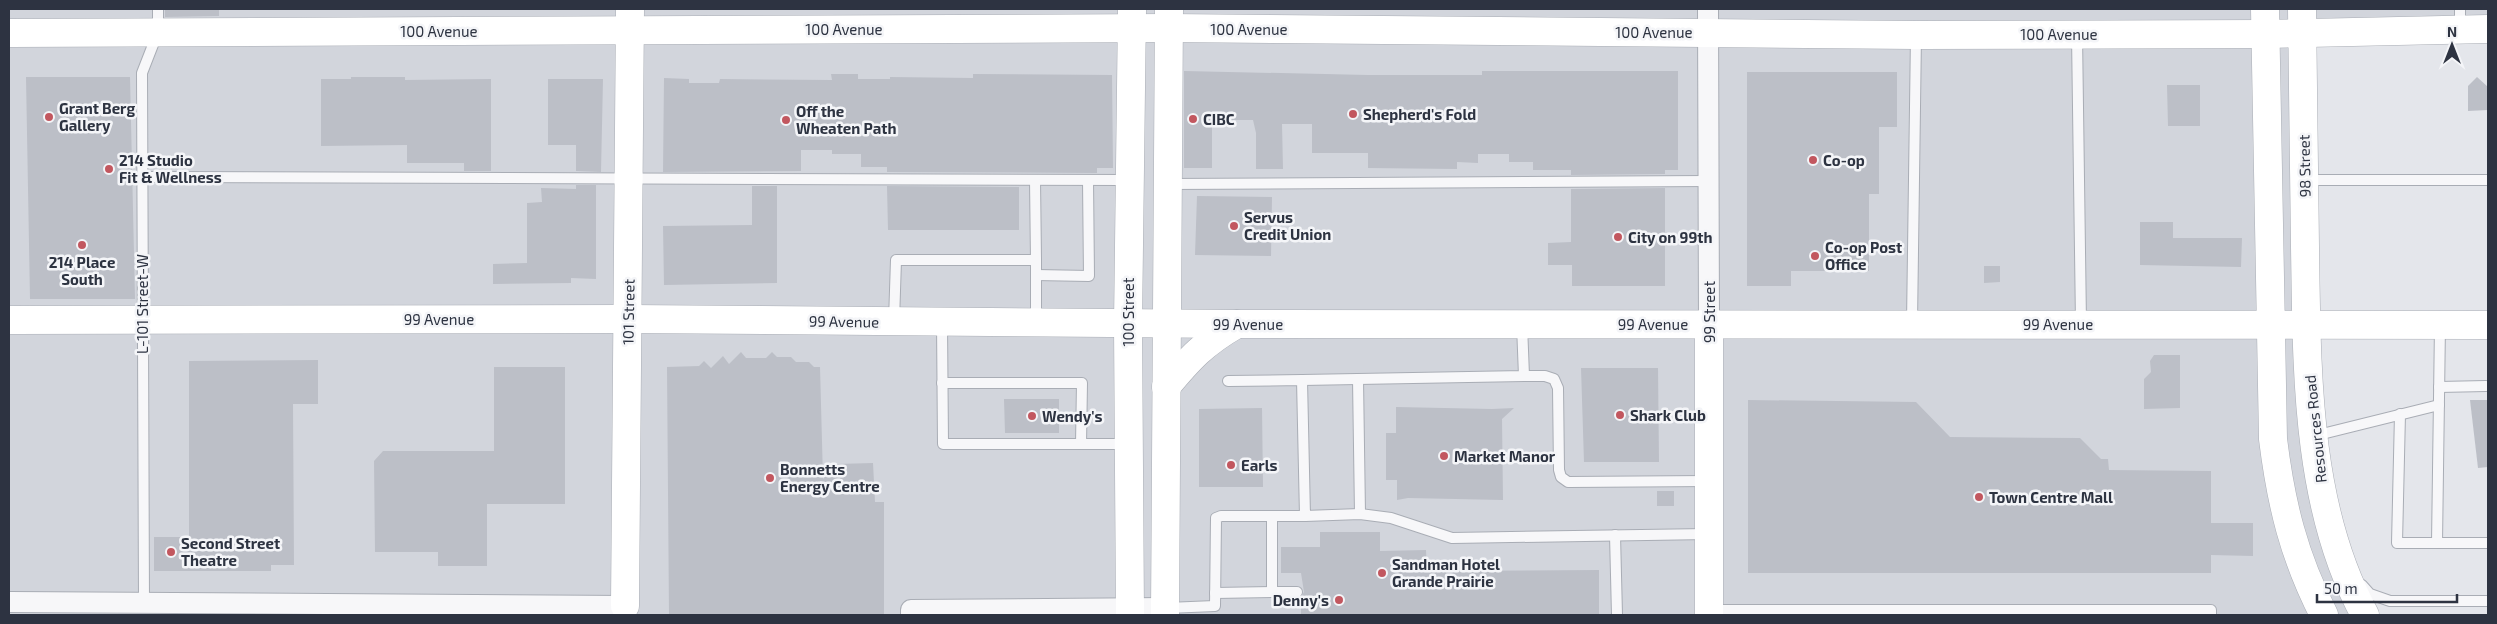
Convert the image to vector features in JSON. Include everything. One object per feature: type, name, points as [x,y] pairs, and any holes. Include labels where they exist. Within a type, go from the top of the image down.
[{"type":"main road","name":"100 Avenue","points":[[9,33],[158,20],[1132,18],[1708,21],[1916,34],[2077,34],[2265,21],[2460,19],[2488,29]]},
{"type":"main road","name":"100 Street","points":[[1130,612],[1128,324],[1132,18]]},
{"type":"main road","points":[[1166,612],[1169,18]]},
{"type":"main road","name":"101 Street","points":[[625,610],[630,19]]},
{"type":"main road","points":[[2265,21],[2273,439],[2281,495],[2290,536],[2299,561],[2324,615]]},
{"type":"main road","name":"98 Street","points":[[2302,21],[2306,324]]},
{"type":"main road","name":"99 Avenue","points":[[9,320],[627,319],[1128,324],[2488,325]]},
{"type":"main road","points":[[1166,387],[1190,358],[1210,339],[1237,324]]},
{"type":"main road","name":"99 Street","points":[[1709,324],[1709,613]]},
{"type":"main road","name":"Resources Road","points":[[2306,324],[2315,457],[2328,526],[2340,563],[2365,615]]},
{"type":"street","name":"99 Street","points":[[1708,21],[1709,324]]},
{"type":"street","points":[[9,602],[304,610],[625,610]]},
{"type":"street","points":[[911,613],[1166,612]]},
{"type":"lane","name":"L-101 Street-W","points":[[153,607],[142,319],[142,73],[158,20]]},
{"type":"lane","points":[[1912,324],[1916,34]]},
{"type":"lane","points":[[2077,34],[2081,324]]},
{"type":"lane","points":[[142,176],[1130,180]]},
{"type":"lane","points":[[1035,180],[1036,323]]},
{"type":"lane","points":[[1036,275],[1089,276],[1088,180]]},
{"type":"lane","points":[[2304,180],[2488,180]]},
{"type":"lane","points":[[1168,184],[1708,181]]},
{"type":"lane","points":[[894,322],[896,260],[1036,260]]},
{"type":"lane","points":[[942,322],[943,444],[1129,444]]},
{"type":"lane","points":[[1522,324],[1524,376]]},
{"type":"lane","points":[[2437,543],[2440,325]]},
{"type":"lane","points":[[1228,381],[1545,376],[1554,379],[1558,388],[1559,470],[1561,477],[1568,482],[1709,481]]},
{"type":"lane","points":[[1358,379],[1360,514]]},
{"type":"lane","points":[[1302,380],[1305,516]]},
{"type":"lane","points":[[942,383],[1082,383],[1081,444]]},
{"type":"lane","points":[[2439,387],[2486,386]]},
{"type":"lane","points":[[2314,436],[2439,405]]},
{"type":"lane","points":[[2400,414],[2397,543],[2488,543]]},
{"type":"lane","points":[[1166,612],[1215,611],[1216,518],[1221,516],[1360,514],[1391,518],[1452,538],[1709,534]]},
{"type":"lane","points":[[1272,516],[1272,592]]},
{"type":"lane","points":[[1615,535],[1617,615]]},
{"type":"lane","points":[[2340,563],[2370,594],[2390,601],[2488,601]]},
{"type":"lane","points":[[1216,593],[1297,592]]},
{"type":"lane","points":[[1709,613],[2211,610],[2211,615]]},
{"type":"shaded area","points":[[9,9],[2488,9],[2488,29],[2302,32],[2315,457],[2365,615],[9,615]]},
{"type":"building","points":[[165,9],[219,9],[219,16],[165,17]]},
{"type":"building","points":[[1184,71],[1368,75],[1482,75],[1482,71],[1678,71],[1678,170],[1665,170],[1665,174],[1571,175],[1571,170],[1533,170],[1533,162],[1509,162],[1509,154],[1478,154],[1478,163],[1457,162],[1457,169],[1368,168],[1368,153],[1312,153],[1312,124],[1282,124],[1283,169],[1256,169],[1256,133],[1253,120],[1212,120],[1212,168],[1184,168]]},
{"type":"building","name":"Co-op","points":[[1747,72],[1897,72],[1897,127],[1879,127],[1879,194],[1869,194],[1869,271],[1791,271],[1791,286],[1747,286]]},
{"type":"building","points":[[831,74],[858,74],[858,79],[890,79],[890,77],[973,78],[973,74],[1112,75],[1113,168],[1097,168],[1097,173],[887,172],[887,167],[861,167],[861,154],[832,154],[832,150],[801,150],[801,171],[663,172],[664,78],[689,79],[689,83],[719,83],[720,79],[832,80]]},
{"type":"building","points":[[26,77],[130,77],[135,299],[30,299]]},
{"type":"building","points":[[351,77],[405,77],[405,80],[491,79],[491,171],[464,171],[464,163],[407,163],[407,145],[321,146],[321,79],[351,79]]},
{"type":"building","points":[[2477,77],[2488,87],[2488,110],[2468,111],[2468,86]]},
{"type":"building","points":[[548,79],[603,79],[601,172],[576,171],[576,145],[548,145]]},
{"type":"building","points":[[2167,85],[2200,85],[2200,126],[2168,126]]},
{"type":"building","points":[[576,185],[596,185],[596,279],[571,278],[571,283],[493,284],[493,264],[527,263],[527,203],[542,202],[541,188],[576,189]]},
{"type":"building","points":[[752,186],[777,186],[777,283],[664,285],[663,226],[752,225]]},
{"type":"building","points":[[887,186],[1019,187],[1019,230],[888,230]]},
{"type":"building","name":"City on 99th","points":[[1665,188],[1665,286],[1572,286],[1572,265],[1548,265],[1548,243],[1571,242],[1571,189]]},
{"type":"building","name":"Servus Credit Union","points":[[1197,196],[1272,197],[1271,256],[1195,255]]},
{"type":"building","points":[[2140,222],[2173,222],[2173,238],[2242,238],[2241,267],[2140,265]]},
{"type":"building","points":[[1984,266],[2000,266],[2000,282],[1984,283]]},
{"type":"building","name":"Bonnetts Energy Centre","points":[[741,352],[746,358],[766,358],[772,352],[777,357],[791,357],[796,362],[809,362],[814,367],[820,367],[823,479],[837,464],[873,463],[875,502],[884,502],[884,615],[669,615],[667,367],[699,366],[704,361],[711,368],[723,356],[729,364]]},
{"type":"building","points":[[2154,355],[2180,355],[2180,408],[2144,409],[2144,379],[2151,372],[2150,361]]},
{"type":"building","points":[[318,360],[318,404],[293,404],[294,565],[271,565],[271,571],[154,571],[154,537],[189,537],[189,361]]},
{"type":"building","points":[[494,367],[565,367],[565,504],[487,504],[487,566],[438,566],[438,552],[375,552],[374,461],[383,451],[494,451]]},
{"type":"building","name":"Shark Club","points":[[1581,368],[1658,368],[1659,462],[1584,462]]},
{"type":"building","name":"Wendy's","points":[[1004,399],[1059,399],[1059,433],[1005,433]]},
{"type":"building","name":"Town Centre Mall","points":[[1748,400],[1916,402],[1950,437],[2080,438],[2101,459],[2108,459],[2109,470],[2211,471],[2211,523],[2253,523],[2253,556],[2211,555],[2211,573],[1748,573]]},
{"type":"building","points":[[2470,400],[2488,400],[2488,467],[2478,468]]},
{"type":"building","name":"Market Manor","points":[[1396,407],[1514,408],[1502,419],[1503,500],[1408,498],[1397,500],[1397,480],[1386,480],[1386,433],[1396,433]]},
{"type":"building","name":"Earls","points":[[1262,408],[1263,487],[1199,487],[1199,409]]},
{"type":"building","points":[[1657,491],[1674,491],[1674,506],[1657,506]]},
{"type":"building","name":"Sandman Hotel Grande Prairie","points":[[1320,532],[1380,532],[1380,551],[1426,550],[1427,571],[1599,570],[1599,615],[1301,615],[1301,597],[1304,592],[1301,573],[1281,573],[1281,547],[1320,547]]},
{"type":"place","name":"Shepherd's Fold","points":[[1353,114]]},
{"type":"place","name":"Grant Berg Gallery","points":[[49,117]]},
{"type":"place","name":"CIBC","points":[[1193,119]]},
{"type":"place","name":"Off the Wheaten Path","points":[[786,120]]},
{"type":"place","name":"Co-op","points":[[1813,160]]},
{"type":"place","name":"214 Studio Fit & Wellness","points":[[109,169]]},
{"type":"place","name":"Servus Credit Union","points":[[1234,226]]},
{"type":"place","name":"City on 99th","points":[[1618,237]]},
{"type":"place","name":"214 Place South","points":[[82,245]]},
{"type":"place","name":"Co-op Post Office","points":[[1815,256]]},
{"type":"place","name":"Shark Club","points":[[1620,415]]},
{"type":"place","name":"Wendy's","points":[[1032,416]]},
{"type":"place","name":"Market Manor","points":[[1444,456]]},
{"type":"place","name":"Earls","points":[[1231,465]]},
{"type":"place","name":"Bonnetts Energy Centre","points":[[770,478]]},
{"type":"place","name":"Town Centre Mall","points":[[1979,497]]},
{"type":"place","name":"Second Street Theatre","points":[[171,552]]},
{"type":"place","name":"Sandman Hotel Grande Prairie","points":[[1382,573]]},
{"type":"place","name":"Denny's","points":[[1339,600]]}]
